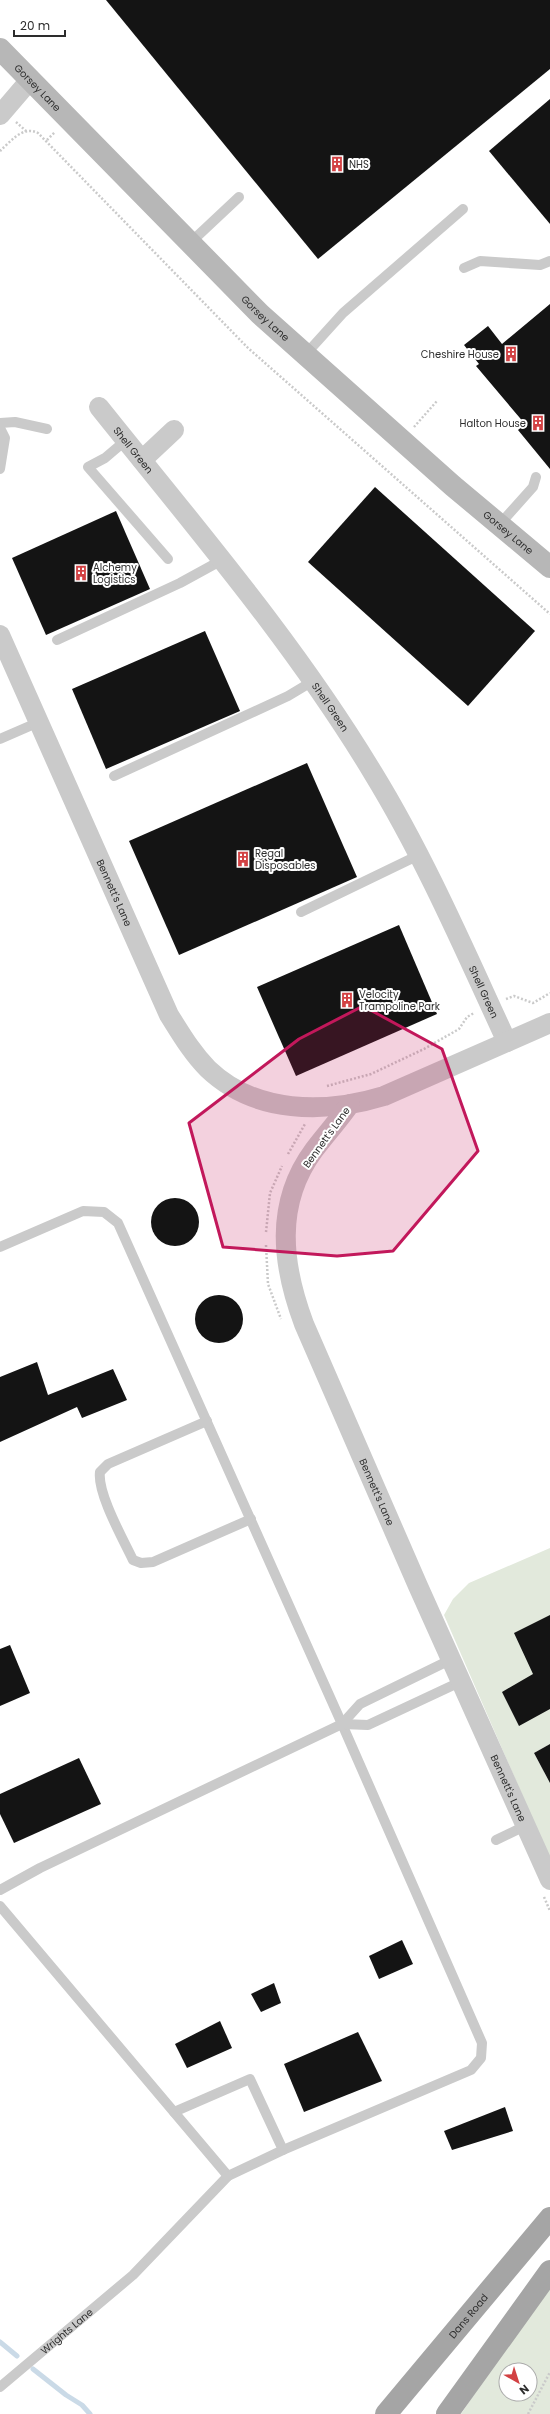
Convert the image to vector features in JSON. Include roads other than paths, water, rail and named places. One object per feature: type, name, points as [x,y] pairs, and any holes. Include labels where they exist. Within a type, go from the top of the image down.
[{"type":"main road","name":"Dans Road","points":[[386,2414],[550,2218]]},
{"type":"main road","points":[[447,2414],[550,2271]]},
{"type":"street","name":"Gorsey Lane","points":[[0,48],[260,314],[401,441],[550,567]]},
{"type":"street","points":[[0,115],[30,80]]},
{"type":"street","name":"Shell Green","points":[[99,408],[222,560],[313,681],[373,773],[419,855],[507,1042]]},
{"type":"street","points":[[142,460],[174,430]]},
{"type":"street","name":"Bennett's Lane","points":[[0,636],[169,1015],[195,1054],[225,1083],[259,1100],[295,1108],[332,1107],[350,1104],[384,1096],[550,1023]]},
{"type":"street","name":"Bennett's Lane","points":[[350,1104],[314,1150],[296,1180],[290,1196],[285,1218],[285,1236],[290,1281],[304,1324],[450,1660],[550,1880]]},
{"type":"lane","points":[[190,243],[239,197]]},
{"type":"lane","points":[[305,354],[343,313],[463,209]]},
{"type":"lane","points":[[464,268],[480,261],[540,265],[550,261]]},
{"type":"lane","points":[[0,423],[15,422],[47,429]]},
{"type":"lane","points":[[0,428],[5,438],[0,469]]},
{"type":"lane","points":[[126,441],[105,458],[88,467],[168,559]]},
{"type":"lane","points":[[499,525],[533,487],[536,477]]},
{"type":"lane","points":[[57,640],[180,582],[222,560]]},
{"type":"lane","points":[[114,776],[288,696],[313,681]]},
{"type":"lane","points":[[0,739],[39,722]]},
{"type":"lane","points":[[301,912],[419,855]]},
{"type":"lane","points":[[0,1246],[83,1210],[104,1212],[118,1223],[251,1519],[482,2043],[481,2058],[471,2070],[283,2150],[228,2176],[0,1906]]},
{"type":"lane","points":[[206,1421],[108,1464],[100,1472],[99,1480],[111,1514],[133,1560],[141,1563],[152,1562],[251,1519]]},
{"type":"lane","points":[[0,1890],[47,1865],[342,1724],[360,1704],[450,1660]]},
{"type":"lane","points":[[342,1724],[368,1725],[460,1682]]},
{"type":"lane","points":[[496,1840],[525,1826]]},
{"type":"lane","points":[[174,2112],[250,2079],[283,2150]]},
{"type":"lane","name":"Wrights Lane","points":[[0,2387],[133,2275],[228,2176]]},
{"type":"waterway","points":[[0,2342],[17,2356]]},
{"type":"waterway","points":[[33,2369],[66,2395],[82,2405],[90,2414]]},
{"type":"place","name":"NHS","points":[[337,164]]},
{"type":"place","name":"Cheshire House","points":[[511,354]]},
{"type":"place","name":"Halton House","points":[[538,423]]},
{"type":"place","name":"Alchemy Logistics","points":[[81,573]]},
{"type":"place","name":"Regal Disposables","points":[[243,859]]},
{"type":"place","name":"Velocity Trampoline Park","points":[[347,1000]]}]
